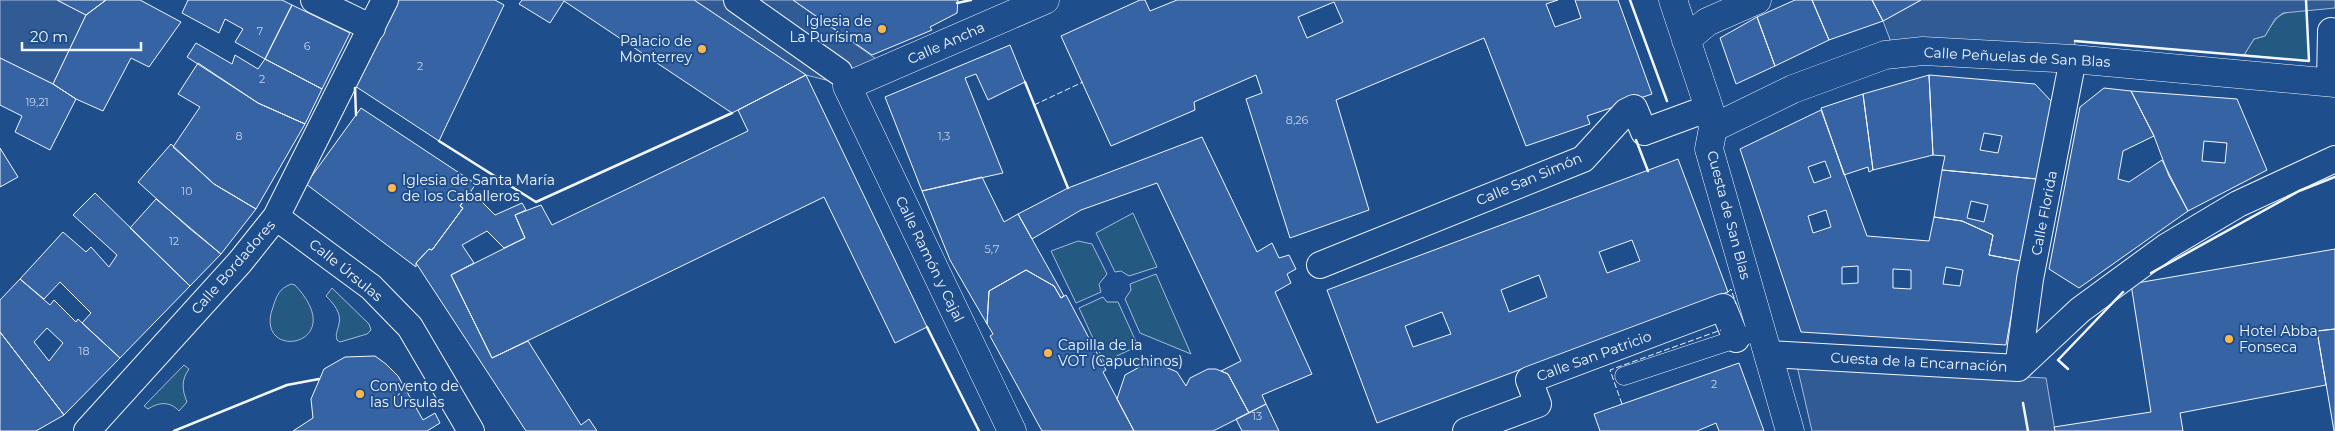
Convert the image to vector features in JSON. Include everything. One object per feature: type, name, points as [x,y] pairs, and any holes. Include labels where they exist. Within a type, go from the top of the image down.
[{"type":"street","points":[[314,0],[372,28]]},
{"type":"street","name":"Calle Bordadores","points":[[87,431],[240,262],[276,218],[385,0]]},
{"type":"street","points":[[737,0],[843,79]]},
{"type":"street","name":"Calle Ancha","points":[[843,79],[1045,0]]},
{"type":"street","name":"Cuesta de San Blas","points":[[1673,0],[1711,118],[1709,149],[1790,431]]},
{"type":"street","points":[[1686,40],[1707,22],[1757,0]]},
{"type":"street","points":[[2333,31],[2333,82]]},
{"type":"street","name":"Calle Peñuelas de San Blas","points":[[1711,118],[1885,55],[1923,51],[2073,59],[2333,82]]},
{"type":"street","name":"Calle Florida","points":[[2018,368],[2030,279],[2073,59]]},
{"type":"street","name":"Calle Ramón y Cajal","points":[[843,79],[1012,431]]},
{"type":"street","name":"Calle San Simón","points":[[1320,265],[1583,159],[1626,112],[1634,108],[1644,132],[1711,118]]},
{"type":"street","name":"Cuesta de la Encarnación","points":[[1766,343],[2018,368],[2080,310],[2166,247],[2238,204],[2335,159]]},
{"type":"street","name":"Calle Úrsulas","points":[[276,218],[371,287],[410,327],[471,431]]},
{"type":"street","name":"Calle San Patricio","points":[[1466,431],[1538,404],[1529,380],[1723,307],[1736,339]]},
{"type":"lane","points":[[1624,376],[1736,339],[1766,343]]},
{"type":"shaded area","points":[[0,0],[57,0],[86,15],[53,84],[0,58]]},
{"type":"shaded area","points":[[694,0],[793,0],[879,61],[834,82],[806,75]]},
{"type":"shaded area","points":[[1921,0],[2335,0],[2335,8],[2283,13],[2275,19],[2265,36],[2254,39],[2244,55],[2075,41],[2074,51],[1892,45],[1883,21]]},
{"type":"shaded area","points":[[2307,9],[2309,61],[2244,55],[2254,39],[2265,36],[2281,15]]},
{"type":"shaded area","points":[[1133,213],[1157,267],[1129,276],[1121,271],[1115,272],[1096,233]]},
{"type":"shaded area","points":[[1078,241],[1092,244],[1107,274],[1099,284],[1101,292],[1076,303],[1051,251]]},
{"type":"shaded area","points":[[1156,274],[1191,354],[1140,333],[1125,299],[1131,290],[1130,284]]},
{"type":"shaded area","points":[[291,284],[295,285],[310,306],[313,322],[308,334],[298,340],[286,341],[276,336],[270,325],[277,296],[281,290]]},
{"type":"shaded area","points":[[332,288],[369,324],[371,330],[367,334],[340,342],[337,340],[336,333],[340,320],[338,312],[326,296]]},
{"type":"shaded area","points":[[1103,297],[1107,302],[1118,302],[1138,346],[1104,362],[1079,308]]},
{"type":"shaded area","points":[[184,365],[189,369],[183,385],[187,402],[179,411],[168,404],[156,405],[148,409],[144,406]]},
{"type":"shaded area","points":[[1797,366],[2046,378],[2055,431],[1812,431]]},
{"type":"building","points":[[57,0],[106,0],[86,15]]},
{"type":"building","points":[[106,0],[140,0],[181,22],[149,67],[131,58],[103,111],[76,99],[53,84],[86,15]]},
{"type":"building","points":[[188,0],[282,0],[292,5],[265,59],[235,42],[243,29],[225,19],[219,33],[182,13]]},
{"type":"building","points":[[397,0],[495,0],[504,5],[439,141],[355,86]]},
{"type":"building","name":"Palacio de Monterrey","points":[[522,0],[694,0],[806,75],[732,113],[564,1],[550,23],[519,4]]},
{"type":"building","name":"Iglesia de La Purísima","points":[[793,0],[958,0],[957,13],[930,27],[932,30],[872,55]]},
{"type":"building","points":[[1140,0],[1145,0],[1150,11],[1177,0],[1558,0],[1546,4],[1555,27],[1581,18],[1575,0],[1618,0],[1652,94],[1587,116],[1590,124],[1526,146],[1484,38],[1336,100],[1369,210],[1290,238],[1246,99],[1262,93],[1256,75],[1194,102],[1195,110],[1111,146],[1061,36]],"holes":[[[1334,2],[1343,22],[1307,38],[1298,17]]]},
{"type":"building","points":[[1795,0],[1812,0],[1829,40],[1775,66],[1757,17]]},
{"type":"building","points":[[1812,0],[1872,0],[1883,21],[1829,40]]},
{"type":"building","points":[[1872,0],[1921,0],[1883,21]]},
{"type":"building","points":[[292,5],[350,33],[322,89],[265,59]]},
{"type":"building","points":[[1757,17],[1775,66],[1736,84],[1720,38]]},
{"type":"building","points":[[196,43],[232,64],[235,55],[258,69],[265,59],[322,89],[305,124],[258,103],[187,57]]},
{"type":"building","points":[[1010,45],[1025,82],[988,100],[976,74],[965,78],[1003,173],[922,191],[885,97]]},
{"type":"building","points":[[0,58],[53,84],[76,99],[50,150],[15,132],[22,116],[0,105]]},
{"type":"building","points":[[198,63],[258,103],[305,124],[256,209],[214,184],[173,147],[200,107],[178,94]]},
{"type":"building","points":[[806,75],[927,327],[895,343],[824,197],[492,358],[451,275],[525,238],[515,215],[541,205],[552,225],[748,131],[738,110]]},
{"type":"building","points":[[1929,75],[2035,84],[2053,103],[2037,179],[1942,170],[1945,156],[1933,155]],"holes":[[[1984,133],[2002,136],[1998,153],[1980,150]]]},
{"type":"building","points":[[1929,75],[1933,155],[1873,170],[1863,94]]},
{"type":"building","points":[[2104,88],[2131,91],[2154,136],[2123,151],[2118,179],[2129,182],[2162,160],[2188,211],[2079,288],[2049,269],[2080,107]]},
{"type":"building","points":[[2131,91],[2237,99],[2267,170],[2188,211],[2169,176],[2154,136]],"holes":[[[2204,141],[2227,143],[2225,163],[2202,161]]]},
{"type":"building","points":[[1863,94],[1873,170],[1869,172],[1868,167],[1844,175],[1821,108]]},
{"type":"building","name":"Iglesia de Santa María de los Caballeros","points":[[361,108],[476,184],[460,206],[463,208],[432,250],[429,249],[416,263],[416,267],[306,184]]},
{"type":"building","points":[[1821,110],[1867,236],[1929,241],[1934,217],[1962,221],[1993,235],[1989,255],[2021,261],[2006,345],[1801,332],[1740,149]],"holes":[[[1825,161],[1831,177],[1814,183],[1808,167]],[[1826,210],[1831,227],[1813,233],[1808,216]],[[1858,266],[1858,283],[1842,284],[1842,267]],[[1946,267],[1963,270],[1960,286],[1943,284]],[[1893,269],[1911,270],[1911,289],[1893,288]]]},
{"type":"building","points":[[1202,137],[1257,252],[1272,243],[1279,258],[1289,255],[1296,269],[1287,274],[1291,283],[1275,292],[1312,374],[1262,395],[1266,404],[1249,413],[1228,374],[1221,371],[1241,361],[1157,183],[1081,210],[1032,239],[1018,214],[1068,188]]},
{"type":"building","points":[[171,144],[214,184],[256,209],[221,254],[138,182]]},
{"type":"building","points":[[0,148],[18,177],[0,187]]},
{"type":"building","points":[[1678,159],[1728,292],[1377,423],[1327,290]],"holes":[[[1632,240],[1640,261],[1607,273],[1599,252]],[[1539,275],[1547,297],[1509,312],[1501,290]],[[1442,312],[1451,334],[1413,347],[1405,326]]]},
{"type":"building","points":[[1942,170],[2037,179],[2021,261],[1989,255],[1993,235],[1962,221],[1934,217]],"holes":[[[1971,201],[1988,205],[1984,222],[1967,218]]]},
{"type":"building","points":[[982,177],[1004,222],[1018,214],[1064,296],[1061,298],[1054,286],[1026,270],[989,291],[987,324],[950,260],[922,191]]},
{"type":"building","points":[[471,191],[495,215],[522,203],[526,210],[515,215],[525,238],[504,248],[487,231],[462,245],[474,263],[451,275],[492,358],[528,341],[581,425],[589,419],[597,431],[526,431],[416,263],[429,249],[432,250],[463,208],[460,206]]},
{"type":"building","points":[[95,193],[190,286],[120,358],[82,323],[91,313],[60,282],[44,299],[20,279],[63,232],[86,252],[91,247],[109,267],[117,255],[73,215]]},
{"type":"building","points":[[156,199],[221,254],[190,286],[130,228]]},
{"type":"building","name":"Hotel Abba Fonseca","points":[[2335,249],[2335,329],[2317,331],[2326,385],[2180,413],[2183,431],[2055,431],[2054,427],[2151,412],[2131,284]]},
{"type":"building","name":"Capilla de la VOT (Capuchinos)","points":[[1026,270],[1054,286],[1061,298],[1066,295],[1106,370],[1103,372],[1134,431],[1042,431],[990,336],[993,334],[987,324],[989,291]]},
{"type":"building","points":[[20,279],[50,305],[54,300],[76,322],[78,319],[120,358],[64,415],[0,332],[0,300]],"holes":[[[47,328],[63,343],[49,361],[34,342]]]},
{"type":"building","points":[[2335,329],[2335,431],[2334,431],[2317,331]]},
{"type":"building","points":[[0,332],[64,415],[36,431],[0,431]]},
{"type":"building","name":"Convento de las Úrsulas","points":[[375,356],[398,376],[423,420],[435,413],[440,423],[427,431],[293,431],[313,418],[311,399],[324,369],[345,357]]},
{"type":"building","points":[[1154,362],[1177,372],[1186,386],[1190,378],[1208,369],[1216,369],[1228,374],[1249,413],[1213,431],[1134,431],[1117,399],[1125,375],[1143,365]]},
{"type":"building","points":[[1739,363],[1764,431],[1719,431],[1716,423],[1697,431],[1600,431],[1594,414]]},
{"type":"building","points":[[1266,404],[1279,431],[1242,431],[1236,419]]},
{"type":"fence","points":[[1034,105],[1083,82]]},
{"type":"fence","points":[[1728,292],[1731,289],[1736,304]]},
{"type":"fence","points":[[1622,404],[1610,370],[1721,330]]},
{"type":"wall","points":[[957,3],[971,0]]},
{"type":"wall","points":[[1630,0],[1667,101]]},
{"type":"wall","points":[[2075,41],[2309,61],[2306,0]]},
{"type":"wall","points":[[1025,82],[1068,188]]},
{"type":"wall","points":[[355,88],[356,115]]},
{"type":"wall","points":[[439,141],[536,202],[732,113]]},
{"type":"wall","points":[[1636,140],[1648,171]]},
{"type":"wall","points":[[2151,273],[2299,191],[2335,177]]},
{"type":"wall","points":[[2068,369],[2058,360],[2123,292]]},
{"type":"wall","points":[[927,327],[979,431]]},
{"type":"wall","points":[[174,431],[287,385],[319,379]]},
{"type":"wall","points":[[2023,403],[2028,431]]},
{"type":"place","name":"Iglesia de La Purísima","points":[[882,29]]},
{"type":"place","name":"Palacio de Monterrey","points":[[702,49]]},
{"type":"place","name":"Iglesia de Santa María de los Caballeros","points":[[392,188]]},
{"type":"place","name":"Hotel Abba Fonseca","points":[[2229,339]]},
{"type":"place","name":"Capilla de la VOT (Capuchinos)","points":[[1048,353]]},
{"type":"place","name":"Convento de las Úrsulas","points":[[360,394]]}]
